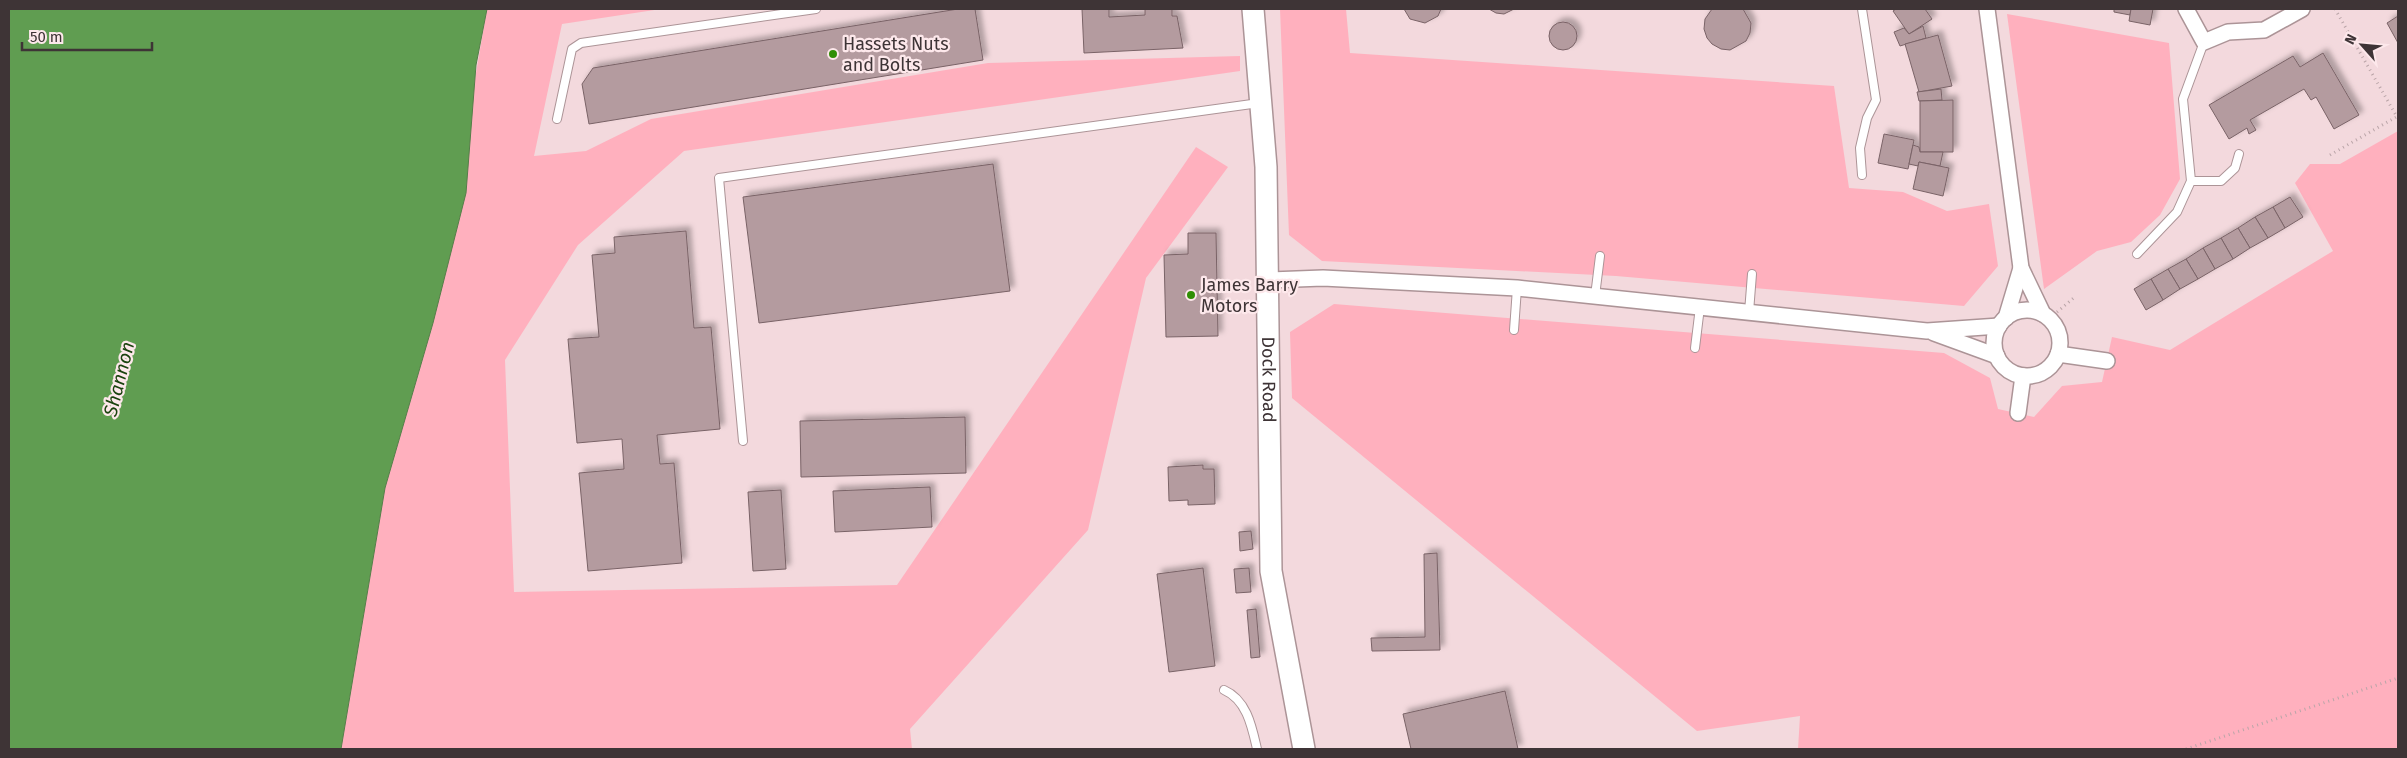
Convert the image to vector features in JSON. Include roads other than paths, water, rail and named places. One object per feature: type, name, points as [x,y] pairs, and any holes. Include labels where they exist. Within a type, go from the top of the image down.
[{"type":"main road","name":"Dock Road","points":[[1254,9],[1266,167],[1271,571],[1304,749]]},
{"type":"street","points":[[1987,9],[2021,268],[2046,316],[2059,332],[2058,354],[2044,371],[2023,376],[2012,372],[2004,366],[1997,356],[1994,346],[2021,268]]},
{"type":"street","points":[[2186,9],[2204,42],[2228,32],[2264,30],[2302,9]]},
{"type":"street","points":[[1268,280],[1323,278],[1517,288],[1928,331],[2002,322],[2024,310],[2046,316]]},
{"type":"street","points":[[1928,331],[1997,356]]},
{"type":"street","points":[[2058,354],[2107,361]]},
{"type":"street","points":[[2018,413],[2023,376]]},
{"type":"lane","points":[[558,119],[572,49],[581,43],[816,9]]},
{"type":"lane","points":[[1862,9],[1876,100],[1867,118],[1860,148],[1862,175]]},
{"type":"lane","points":[[2137,254],[2177,212],[2191,181],[2183,98],[2204,42]]},
{"type":"lane","points":[[743,440],[719,178],[1261,102]]},
{"type":"lane","points":[[2191,181],[2221,181],[2235,168],[2239,154]]},
{"type":"lane","points":[[1595,296],[1600,256]]},
{"type":"lane","points":[[1749,312],[1752,274]]},
{"type":"lane","points":[[1514,330],[1517,288]]},
{"type":"lane","points":[[1695,348],[1700,307]]},
{"type":"lane","points":[[1224,690],[1237,698],[1250,720],[1257,749]]},
{"type":"water","name":"Shannon","points":[[9,9],[487,9],[476,65],[466,193],[433,323],[385,488],[341,749],[9,749]]},
{"type":"place","name":"Hassets Nuts and Bolts","points":[[833,54]]},
{"type":"place","name":"James Barry Motors","points":[[1191,295]]}]
